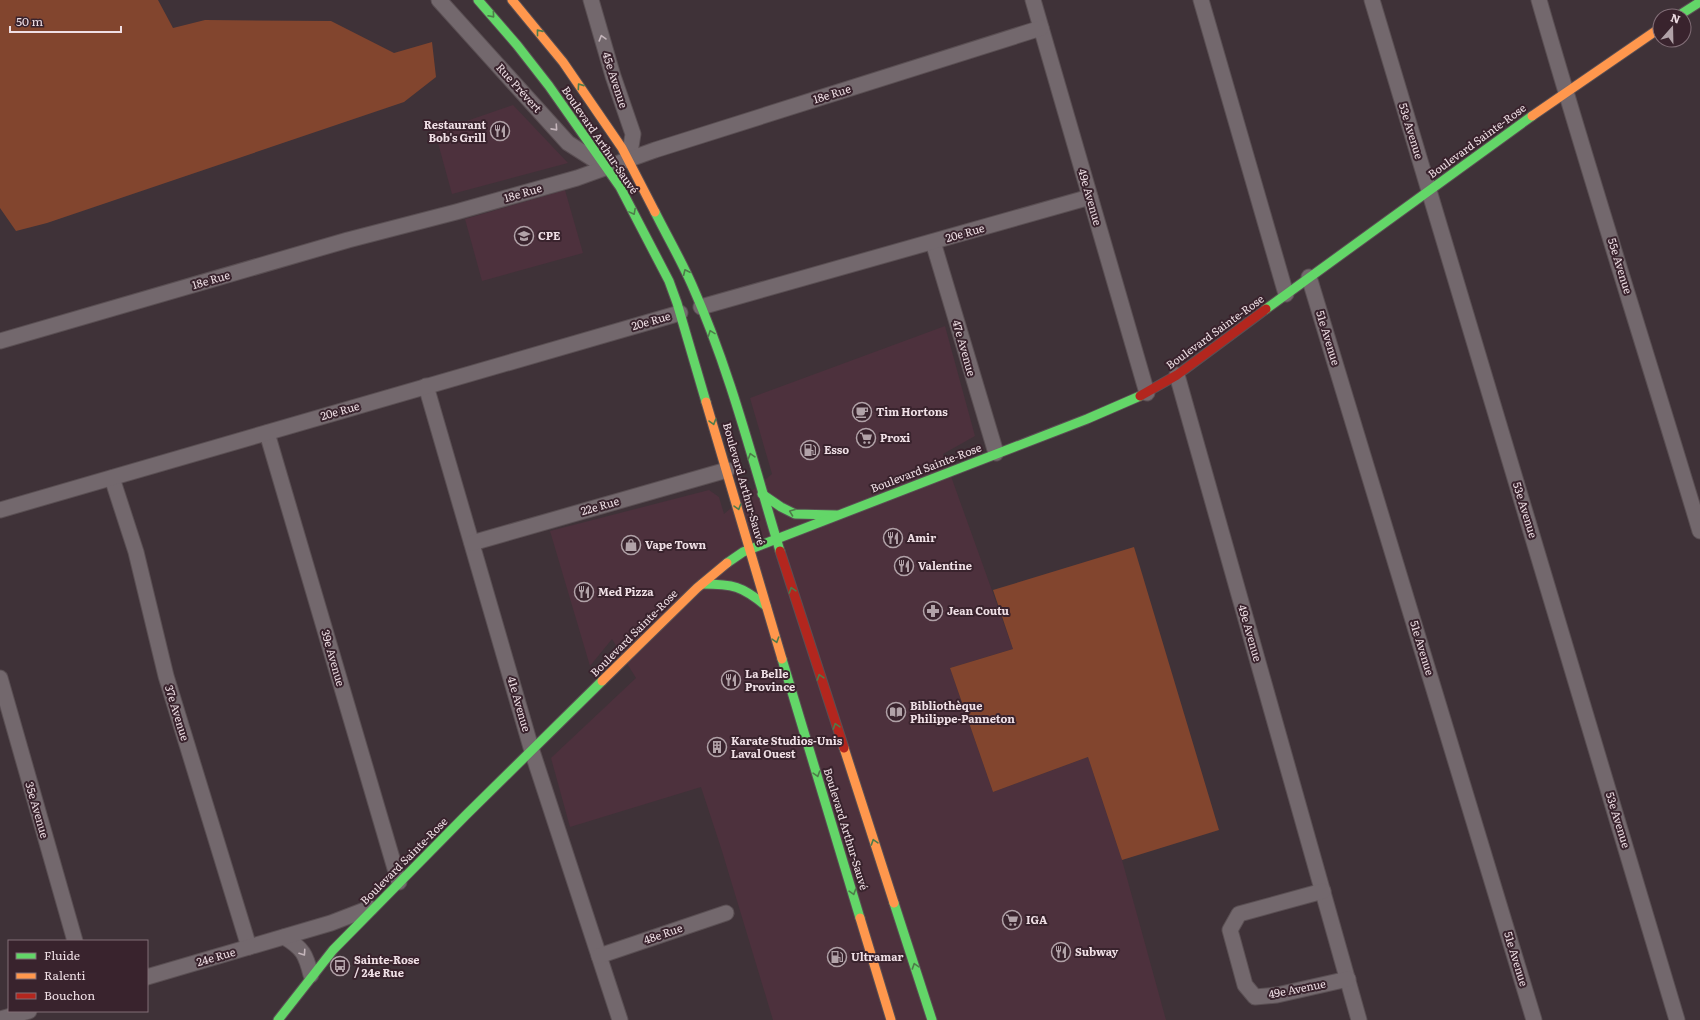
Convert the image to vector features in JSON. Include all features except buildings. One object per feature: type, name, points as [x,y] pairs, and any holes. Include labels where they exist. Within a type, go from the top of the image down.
[{"type":"main road","name":"Boulevard Arthur-Sauvé","points":[[478,0],[517,45],[549,86],[620,187],[674,293],[728,470],[766,606],[891,1020]]},
{"type":"main road","name":"Boulevard Arthur-Sauvé","points":[[512,0],[563,62],[629,159],[684,267],[701,308],[728,380],[776,539],[932,1020]]},
{"type":"main road","points":[[1691,8],[1700,2]]},
{"type":"main road","name":"Boulevard Sainte-Rose","points":[[278,1020],[333,950],[399,882],[721,567],[750,548],[1087,419],[1147,393],[1177,375],[1309,277],[1566,92],[1652,33]]},
{"type":"main road","points":[[762,494],[781,507],[795,514],[836,515]]},
{"type":"main road","points":[[702,584],[738,586],[753,595],[766,606]]},
{"type":"street","name":"Rue Prévert","points":[[439,0],[568,143],[606,167]]},
{"type":"street","name":"45e Avenue","points":[[592,0],[613,76],[633,134],[629,159]]},
{"type":"street","name":"49e Avenue","points":[[1033,0],[1147,393]]},
{"type":"street","points":[[1200,0],[1286,294]]},
{"type":"street","name":"53e Avenue","points":[[1372,0],[1677,1020]]},
{"type":"street","name":"55e Avenue","points":[[1540,0],[1566,92],[1700,531]]},
{"type":"street","name":"18e Rue","points":[[0,341],[348,240],[577,178],[654,150],[1041,28]]},
{"type":"street","name":"20e Rue","points":[[701,308],[1090,197]]},
{"type":"street","name":"47e Avenue","points":[[933,242],[996,453]]},
{"type":"street","name":"51e Avenue","points":[[1309,277],[1534,1020]]},
{"type":"street","name":"20e Rue","points":[[0,510],[680,313]]},
{"type":"street","name":"49e Avenue","points":[[1177,375],[1359,1020]]},
{"type":"street","name":"41e Avenue","points":[[426,386],[532,751],[619,1020]]},
{"type":"street","name":"39e Avenue","points":[[267,433],[399,882]]},
{"type":"street","name":"22e Rue","points":[[472,543],[728,470]]},
{"type":"street","name":"37e Avenue","points":[[112,478],[136,552],[166,676],[248,947]]},
{"type":"street","name":"35e Avenue","points":[[0,678],[75,940]]},
{"type":"street","name":"49e Avenue","points":[[1323,891],[1238,914],[1230,930],[1245,986],[1255,997],[1277,995],[1348,979]]},
{"type":"street","name":"24e Rue","points":[[148,977],[331,923],[376,906]]},
{"type":"street","name":"48e Rue","points":[[599,956],[726,913]]},
{"type":"street","points":[[284,937],[302,950],[308,961],[312,975]]},
{"type":"street","points":[[0,1019],[25,1012]]},
{"type":"shaded area","points":[[0,0],[158,0],[173,28],[205,20],[331,21],[394,53],[432,42],[436,77],[404,102],[47,223],[16,231],[0,208]]},
{"type":"shaded area","points":[[513,105],[568,163],[452,194],[435,132]]},
{"type":"shaded area","name":"CPE","points":[[565,190],[583,253],[482,281],[465,219]]},
{"type":"shaded area","points":[[945,326],[975,436],[943,454],[1013,649],[950,668],[993,792],[1088,757],[1122,860],[1166,1020],[773,1020],[701,787],[570,827],[551,758],[636,678],[612,639],[590,666],[550,531],[709,490],[719,497],[724,514],[772,474],[750,398]]},
{"type":"shaded area","points":[[1134,547],[1219,830],[1122,860],[1088,757],[993,792],[950,668],[1013,649],[993,590]]},
{"type":"traffic: fast","points":[[478,0],[517,45],[549,86],[620,187],[669,281],[677,303],[706,402]]},
{"type":"traffic: fast","points":[[1691,8],[1700,2]]},
{"type":"traffic: fast","points":[[1266,309],[1532,116]]},
{"type":"traffic: fast","points":[[655,212],[679,257],[706,317],[740,416],[780,551]]},
{"type":"traffic: fast","points":[[727,563],[743,552],[1087,419],[1140,396]]},
{"type":"traffic: fast","points":[[762,494],[781,507],[795,514],[836,515]]},
{"type":"traffic: fast","points":[[702,584],[730,586],[743,590],[766,606]]},
{"type":"traffic: fast","points":[[782,659],[860,918]]},
{"type":"traffic: fast","points":[[278,1020],[333,950],[466,815],[602,681]]},
{"type":"traffic: fast","points":[[894,903],[932,1020]]},
{"type":"traffic: slow","points":[[512,0],[563,62],[622,148],[655,212]]},
{"type":"traffic: slow","points":[[1532,116],[1652,34]]},
{"type":"traffic: slow","points":[[706,402],[782,659]]},
{"type":"traffic: slow","points":[[602,681],[697,588],[727,563]]},
{"type":"traffic: slow","points":[[844,748],[894,903]]},
{"type":"traffic: slow","points":[[860,918],[891,1020]]},
{"type":"traffic: jam","points":[[1140,396],[1177,375],[1266,309]]},
{"type":"traffic: jam","points":[[780,551],[844,748]]},
{"type":"place","name":"Restaurant Bob's Grill","points":[[500,131]]},
{"type":"place","name":"CPE","points":[[524,236]]},
{"type":"place","name":"Tim Hortons","points":[[862,412]]},
{"type":"place","name":"Proxi","points":[[866,438]]},
{"type":"place","name":"Esso","points":[[810,450]]},
{"type":"place","name":"Amir","points":[[893,538]]},
{"type":"place","name":"Vape Town","points":[[631,545]]},
{"type":"place","name":"Valentine","points":[[904,566]]},
{"type":"place","name":"Med Pizza","points":[[584,592]]},
{"type":"place","name":"Jean Coutu","points":[[933,611]]},
{"type":"place","name":"La Belle Province","points":[[731,680]]},
{"type":"place","name":"Bibliothèque Philippe-Panneton","points":[[896,712]]},
{"type":"place","name":"Karate Studios-Unis Laval Ouest","points":[[717,747]]},
{"type":"place","name":"IGA","points":[[1012,920]]},
{"type":"place","name":"Subway","points":[[1061,952]]},
{"type":"place","name":"Ultramar","points":[[837,957]]},
{"type":"place","name":"Sainte-Rose / 24e Rue","points":[[340,966]]}]
